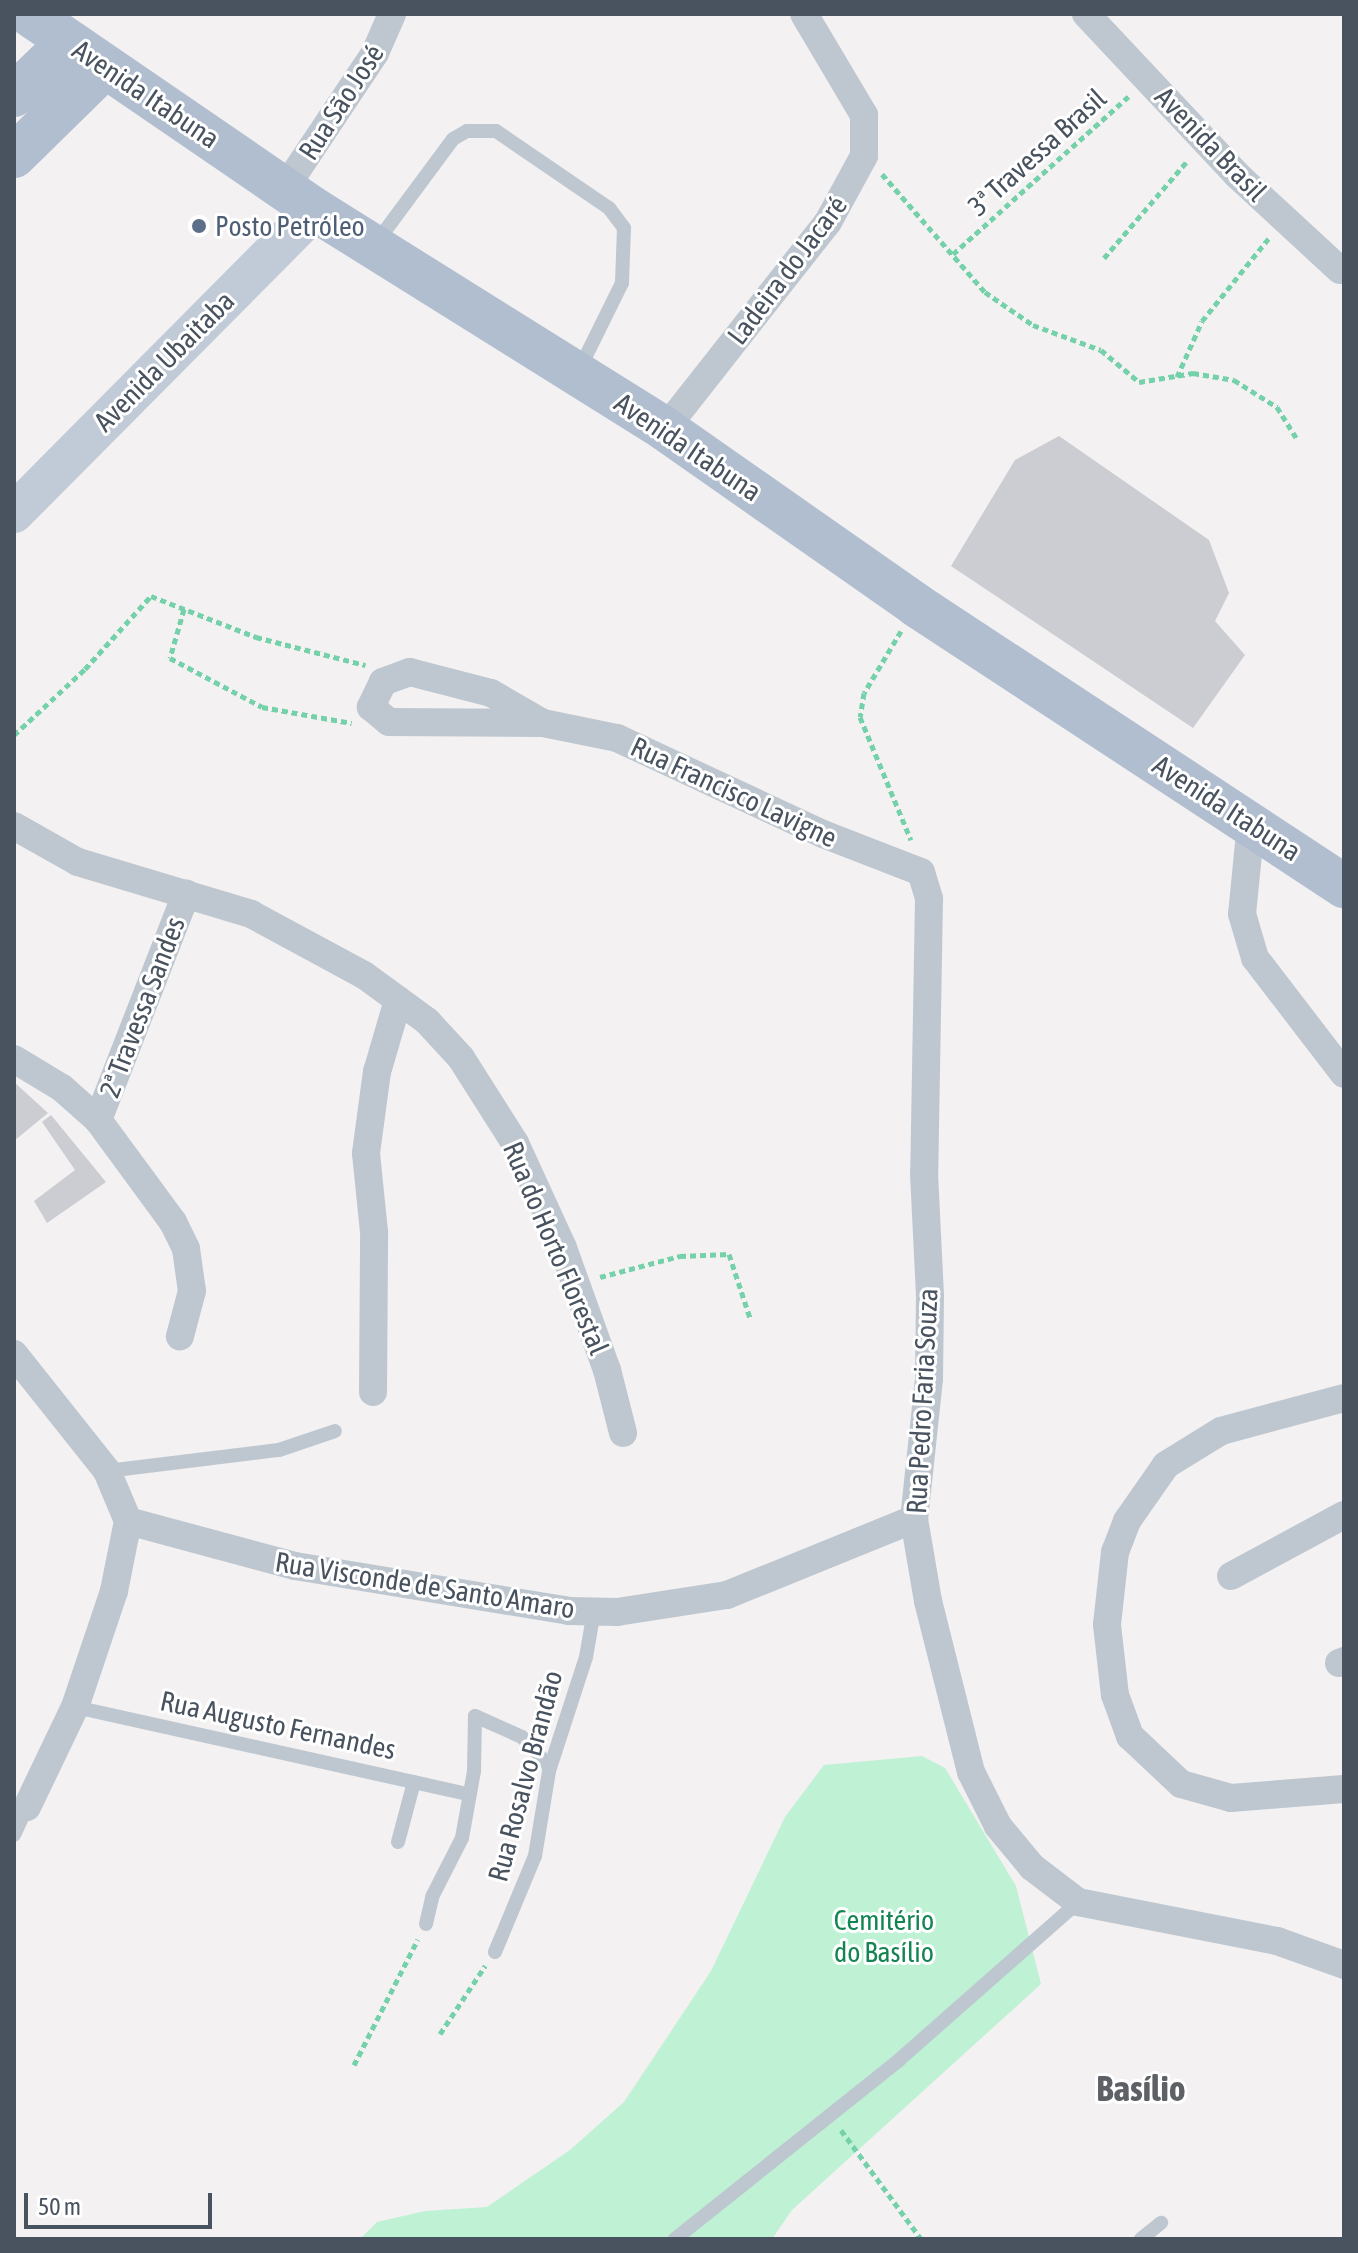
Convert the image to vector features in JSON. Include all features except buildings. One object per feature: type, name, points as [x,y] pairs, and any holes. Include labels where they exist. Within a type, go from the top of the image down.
[{"type":"main road","name":"Avenida Itabuna","points":[[29,14],[300,199],[665,429],[916,605],[1344,886]]},
{"type":"main road","points":[[14,95],[69,42]]},
{"type":"main road","points":[[14,156],[105,67]]},
{"type":"main road","name":"Avenida Ubaitaba","points":[[14,513],[300,199]]},
{"type":"street","name":"Rua São José","points":[[300,199],[392,14]]},
{"type":"street","name":"Ladeira do Jacaré","points":[[665,429],[828,222],[864,156],[864,115],[804,14]]},
{"type":"street","name":"Avenida Brasil","points":[[1086,14],[1204,140],[1340,270]]},
{"type":"street","points":[[389,722],[371,707],[374,694],[397,673]]},
{"type":"street","name":"Rua Francisco Lavigne","points":[[397,673],[491,693],[543,723]]},
{"type":"street","name":"Rua Francisco Lavigne","points":[[389,722],[543,723],[617,738],[823,834],[921,872]]},
{"type":"street","points":[[1251,823],[1242,914],[1255,958],[1344,1074]]},
{"type":"street","name":"Rua do Horto Florestal","points":[[15,833],[78,862],[251,914],[398,1000],[461,1058],[489,1101],[530,1176],[576,1283],[623,1433]]},
{"type":"street","name":"Rua Pedro Faria Souza","points":[[921,872],[929,899],[924,1173],[929,1338],[914,1519],[928,1601],[971,1772],[1007,1836],[1032,1867],[1078,1902],[1277,1941],[1344,1965]]},
{"type":"street","name":"2ª Travessa Sandes","points":[[98,1120],[186,894]]},
{"type":"street","points":[[373,1392],[374,1232],[366,1153],[377,1072],[398,1000]]},
{"type":"street","points":[[14,1059],[62,1088],[98,1120],[155,1194],[186,1249],[192,1291],[180,1336]]},
{"type":"street","points":[[14,1354],[107,1471],[128,1521],[114,1591],[75,1707],[27,1807]]},
{"type":"street","points":[[1344,1398],[1221,1431],[1166,1465],[1127,1521],[1115,1552],[1107,1625],[1115,1695],[1130,1736],[1181,1784],[1231,1798],[1344,1789]]},
{"type":"street","points":[[1231,1576],[1344,1515]]},
{"type":"street","name":"Rua Visconde de Santo Amaro","points":[[128,1521],[295,1566],[594,1611],[727,1595],[914,1519]]},
{"type":"lane","points":[[373,246],[453,139],[467,131],[496,131],[609,208],[624,228],[622,283],[577,373]]},
{"type":"lane","points":[[107,1471],[279,1450],[335,1431]]},
{"type":"lane","name":"Rua Rosalvo Brandão","points":[[495,1952],[535,1856],[550,1767],[586,1657],[594,1611]]},
{"type":"lane","name":"Rua Augusto Fernandes","points":[[75,1707],[469,1794]]},
{"type":"lane","points":[[426,1924],[432,1897],[462,1838],[475,1716],[522,1737],[550,1767]]},
{"type":"lane","points":[[398,1842],[414,1782]]},
{"type":"lane","points":[[14,1835],[27,1807]]},
{"type":"lane","points":[[675,2239],[831,2116],[1078,1902]]},
{"type":"lane","points":[[1141,2239],[1161,2223]]},
{"type":"path","name":"3ª Travessa Brasil","points":[[953,254],[1147,79]]},
{"type":"path","points":[[1104,258],[1204,140]]},
{"type":"path","points":[[864,156],[985,292],[1033,325],[1101,350],[1139,382],[1193,373],[1234,380],[1262,393],[1298,440]]},
{"type":"path","points":[[1177,377],[1202,321],[1287,221]]},
{"type":"path","points":[[14,735],[85,669],[151,596],[256,637],[397,673]]},
{"type":"path","points":[[916,605],[864,693],[860,717],[921,872]]},
{"type":"path","points":[[184,609],[170,658],[262,707],[348,723],[389,722]]},
{"type":"path","points":[[576,1283],[680,1256],[729,1254],[750,1318]]},
{"type":"path","points":[[354,2065],[426,1924]]},
{"type":"path","points":[[440,2034],[495,1952]]},
{"type":"path","points":[[831,2116],[921,2239]]},
{"type":"green space","name":"Cemitério do Basílio","points":[[922,1756],[945,1768],[1016,1886],[1041,1984],[792,2210],[772,2239],[360,2239],[377,2222],[425,2211],[487,2207],[570,2150],[624,2102],[711,1971],[785,1817],[824,1765]]},
{"type":"place","name":"Posto Petróleo","points":[[199,226]]},
{"type":"district","name":"Basílio","points":[[1141,2089]]}]
